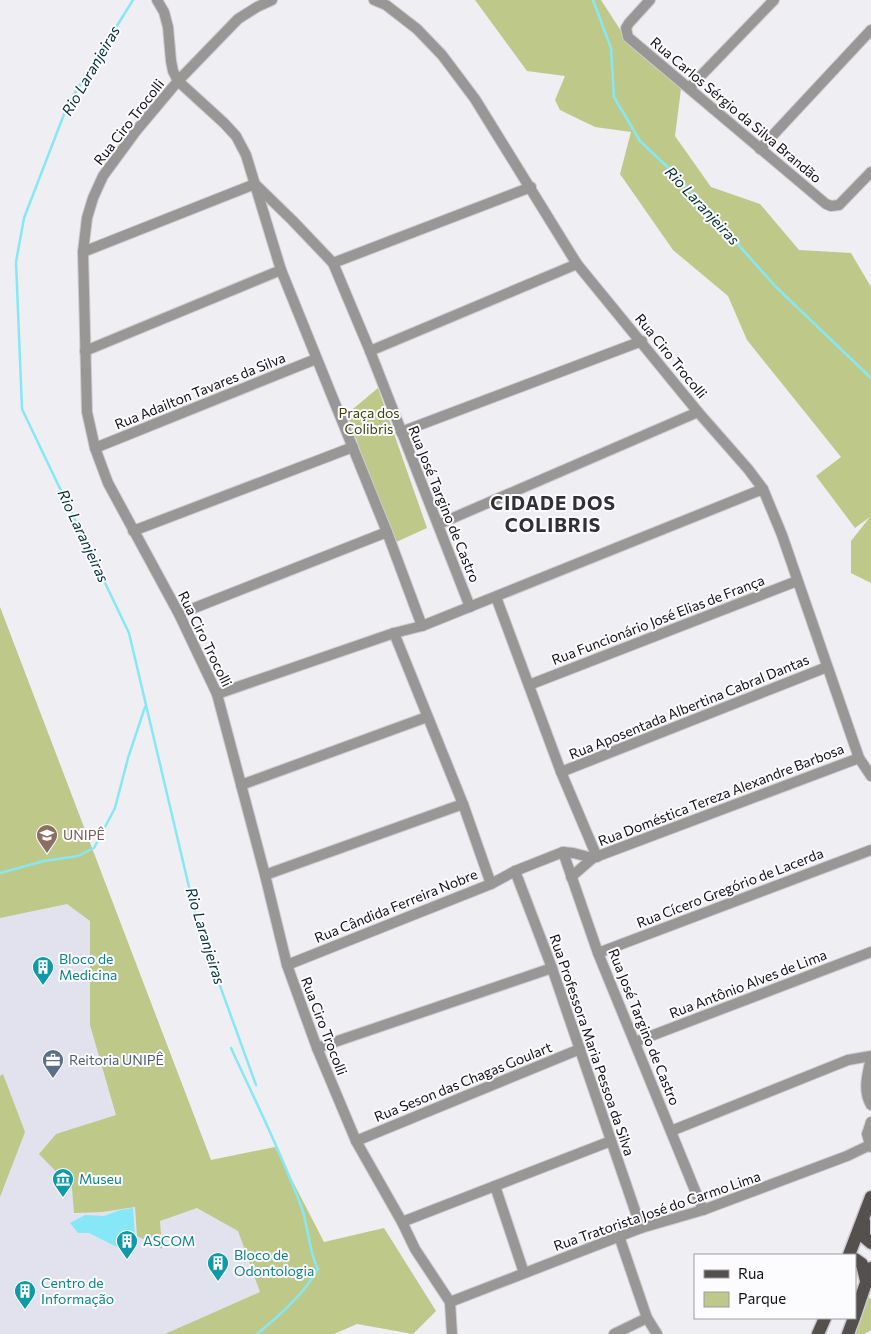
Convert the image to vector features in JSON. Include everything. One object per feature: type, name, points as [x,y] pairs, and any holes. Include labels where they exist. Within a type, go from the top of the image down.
[{"type":"main road","points":[[849,1254],[871,1197]]},
{"type":"main road","points":[[865,1214],[864,1237],[871,1243]]},
{"type":"main road","points":[[856,1260],[862,1264],[866,1281]]},
{"type":"main road","points":[[856,1310],[871,1268]]},
{"type":"main road","points":[[818,1334],[825,1319]]},
{"type":"main road","points":[[848,1334],[853,1319]]},
{"type":"street","points":[[157,0],[164,12],[173,71],[178,81],[224,122],[236,136],[246,155],[281,270],[387,532],[422,626]]},
{"type":"street","name":"Rua Ciro Trocolli","points":[[272,0],[238,18],[178,81],[136,131],[104,176],[93,198],[87,218],[83,252],[87,412],[95,448],[108,483],[179,614],[217,694],[287,965],[317,1048],[356,1141],[402,1222],[415,1249],[450,1302],[452,1334]]},
{"type":"street","name":"Rua Ciro Trocolli","points":[[374,0],[386,5],[417,29],[442,55],[475,99],[577,264],[763,489],[782,535],[859,758],[871,776]]},
{"type":"street","name":"Rua Carlos Sérgio da Silva Brandão","points":[[650,0],[626,28],[628,37],[826,204],[832,206],[839,205],[871,172]]},
{"type":"street","points":[[690,88],[774,0]]},
{"type":"street","points":[[760,148],[871,30]]},
{"type":"street","points":[[83,252],[254,184]]},
{"type":"street","name":"Rua José Targino de Castro","points":[[254,184],[333,263],[439,524],[470,608]]},
{"type":"street","points":[[333,263],[531,187]]},
{"type":"street","points":[[370,351],[577,264]]},
{"type":"street","points":[[85,351],[281,270]]},
{"type":"street","points":[[401,432],[642,341]]},
{"type":"street","name":"Rua Adailton Tavares da Silva","points":[[95,448],[316,359]]},
{"type":"street","points":[[439,524],[698,412]]},
{"type":"street","points":[[133,531],[353,447]]},
{"type":"street","points":[[217,694],[394,633],[422,626],[470,608],[763,489]]},
{"type":"street","points":[[179,614],[387,532]]},
{"type":"street","name":"Rua Funcionário José Elias de França","points":[[529,685],[797,581]]},
{"type":"street","points":[[496,597],[595,858]]},
{"type":"street","points":[[394,633],[426,717],[463,804],[491,884]]},
{"type":"street","name":"Rua Aposentada Albertina Cabral Dantas","points":[[562,772],[827,667]]},
{"type":"street","points":[[240,785],[426,717]]},
{"type":"street","name":"Rua Doméstica Tereza Alexandre Barbosa","points":[[571,876],[595,858],[859,758]]},
{"type":"street","points":[[265,875],[463,804]]},
{"type":"street","name":"Rua Cícero Gregório de Lacerda","points":[[598,953],[871,850]]},
{"type":"street","name":"Rua José Targino de Castro","points":[[563,852],[598,953],[703,1210]]},
{"type":"street","name":"Rua Doméstica Tereza Alexandre Barbosa","points":[[563,852],[595,858]]},
{"type":"street","name":"Rua Cândida Ferreira Nobre","points":[[287,965],[491,884],[515,871],[563,852]]},
{"type":"street","name":"Rua Professora Maria Pessoa da Silva","points":[[515,871],[552,968],[641,1228]]},
{"type":"street","name":"Rua Antônio Alves de Lima","points":[[635,1042],[871,952]]},
{"type":"street","points":[[317,1048],[552,968]]},
{"type":"street","name":"Rua Seson das Chagas Goulart","points":[[356,1141],[580,1050]]},
{"type":"street","points":[[671,1131],[848,1060],[871,1056],[866,1087],[870,1097]]},
{"type":"street","points":[[870,1146],[868,1134],[871,1122]]},
{"type":"street","points":[[402,1222],[612,1140]]},
{"type":"street","name":"Rua Tratorista José do Carmo Lima","points":[[450,1302],[619,1236],[703,1210],[870,1146]]},
{"type":"street","points":[[495,1186],[524,1273]]},
{"type":"street","points":[[619,1236],[647,1318],[658,1334]]},
{"type":"street","points":[[614,1334],[647,1318]]},
{"type":"shaded area","name":"UNIPÊ","points":[[0,607],[238,1231],[276,1334],[0,1334]]},
{"type":"green space","points":[[475,0],[601,0],[623,34],[681,89],[675,136],[711,187],[760,204],[799,250],[851,253],[871,287],[871,583],[851,573],[851,541],[870,517],[855,528],[816,476],[841,457],[747,340],[728,296],[673,250],[620,174],[631,132],[595,127],[560,110],[555,100],[565,76],[527,71]]},
{"type":"green space","name":"Praça dos Colibris","points":[[378,388],[427,528],[394,543],[347,414]]},
{"type":"green space","points":[[0,607],[211,1160],[275,1147],[324,1242],[384,1228],[436,1311],[413,1334],[357,1324],[334,1334],[165,1334],[260,1292],[238,1231],[197,1208],[160,1221],[162,1249],[137,1236],[135,1207],[102,1212],[74,1213],[72,1188],[39,1154],[56,1134],[116,1115],[90,1025],[90,921],[67,904],[0,918]]},
{"type":"green space","points":[[3,1074],[25,1132],[0,1197],[0,1076]]},
{"type":"green space","points":[[862,1293],[871,1299],[871,1330],[864,1334],[846,1334],[852,1319],[856,1319],[856,1308]]},
{"type":"water","points":[[133,1208],[135,1237],[119,1248],[89,1233],[78,1233],[70,1223],[85,1215],[104,1216],[120,1210]]},
{"type":"waterway","name":"Rio Laranjeiras","points":[[133,0],[68,104],[24,218],[16,262],[22,409],[129,633],[198,925],[256,1085]]},
{"type":"waterway","name":"Rio Laranjeiras","points":[[593,0],[611,48],[614,97],[640,141],[677,176],[776,287],[871,378]]},
{"type":"waterway","points":[[0,873],[44,861],[78,856],[94,848],[115,808],[128,758],[145,707]]},
{"type":"waterway","points":[[231,1048],[268,1126],[293,1186],[304,1214],[312,1254],[318,1269],[298,1296],[257,1334]]},
{"type":"place","name":"UNIPÊ","points":[[47,854]]},
{"type":"place","name":"Bloco de Medicina","points":[[43,986]]},
{"type":"place","name":"Reitoria UNIPÊ","points":[[53,1079]]},
{"type":"place","name":"Museu","points":[[63,1198]]},
{"type":"place","name":"ASCOM","points":[[127,1260]]},
{"type":"place","name":"Bloco de Odontologia","points":[[218,1282]]},
{"type":"place","name":"Centro de Informação","points":[[25,1310]]},
{"type":"district","name":"CIDADE DOS COLIBRIS","points":[[553,514]]}]
